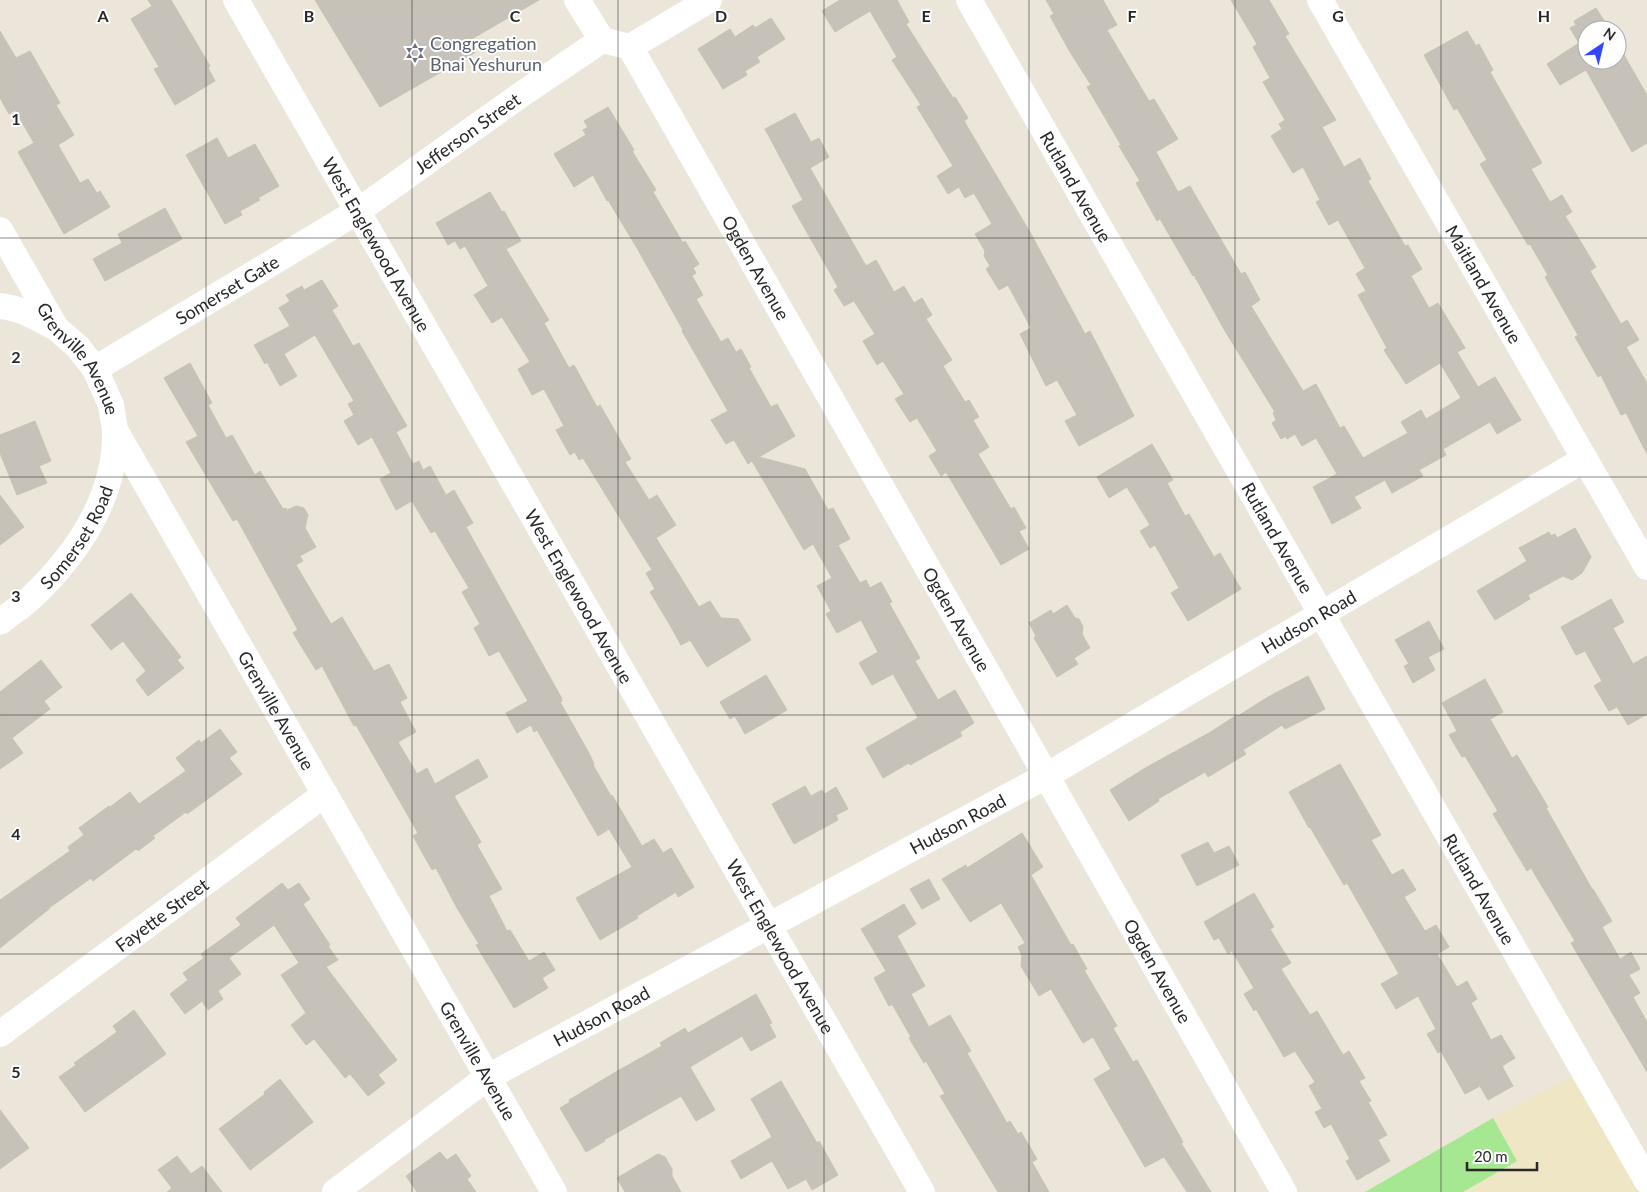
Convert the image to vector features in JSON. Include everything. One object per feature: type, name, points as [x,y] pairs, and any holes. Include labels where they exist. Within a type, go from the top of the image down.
[{"type":"street","name":"West Englewood Avenue","points":[[236,0],[922,1192]]},
{"type":"street","points":[[577,0],[602,40],[630,47],[708,0]]},
{"type":"street","name":"Rutland Avenue","points":[[969,0],[1647,1181]]},
{"type":"street","name":"Maitland Avenue","points":[[1320,0],[1647,567]]},
{"type":"street","name":"Jefferson Street","points":[[358,211],[602,40]]},
{"type":"street","name":"Ogden Avenue","points":[[630,47],[1284,1192]]},
{"type":"street","name":"Somerset Gate","points":[[95,369],[358,211]]},
{"type":"street","name":"Grenville Avenue","points":[[0,230],[56,328],[78,346],[95,369],[110,404],[115,430],[554,1192]]},
{"type":"street","points":[[0,306],[7,306],[32,315],[56,328]]},
{"type":"street","name":"Somerset Road","points":[[0,622],[32,598],[58,571],[84,536],[104,498],[112,471],[115,430]]},
{"type":"street","name":"Hudson Road","points":[[335,1192],[488,1077],[1046,776],[1585,459]]},
{"type":"street","name":"Fayette Street","points":[[0,1034],[325,794]]},
{"type":"shaded area","points":[[1584,1070],[1647,1192],[1365,1192],[1493,1118]]},
{"type":"green space","points":[[1493,1118],[1517,1161],[1463,1192],[1365,1192]]},
{"type":"building","points":[[148,0],[171,0],[210,66],[208,68],[215,81],[175,105],[154,69],[159,67],[131,19],[152,6]]},
{"type":"building","name":"Congregation Bnai Yeshurun","points":[[315,0],[539,0],[470,40],[476,52],[380,107]]},
{"type":"building","points":[[840,0],[897,0],[909,22],[906,24],[953,98],[955,97],[968,118],[964,121],[1031,234],[1085,334],[1090,331],[1134,416],[1079,446],[1065,421],[1077,415],[1057,380],[1046,386],[1020,334],[1031,328],[1008,285],[999,290],[986,269],[990,266],[984,256],[985,251],[975,234],[992,224],[974,193],[965,198],[959,187],[948,194],[937,176],[953,166],[917,107],[921,105],[892,60],[897,57],[870,11],[835,32],[822,11]]},
{"type":"building","points":[[1046,0],[1103,0],[1117,25],[1107,30],[1149,101],[1154,99],[1178,139],[1156,152],[1178,192],[1190,186],[1241,274],[1245,272],[1260,300],[1251,306],[1303,391],[1316,384],[1340,428],[1344,426],[1363,458],[1408,433],[1401,422],[1421,410],[1426,419],[1461,398],[1440,363],[1406,384],[1384,350],[1387,348],[1358,295],[1366,291],[1356,274],[1365,268],[1338,220],[1329,225],[1316,202],[1320,200],[1303,167],[1293,173],[1271,136],[1282,129],[1279,124],[1285,120],[1263,82],[1270,78],[1253,47],[1257,44],[1231,0],[1269,0],[1289,34],[1285,36],[1336,120],[1322,127],[1344,167],[1360,158],[1371,179],[1368,181],[1405,246],[1408,245],[1422,269],[1411,276],[1429,308],[1438,303],[1465,348],[1457,352],[1478,387],[1495,377],[1521,420],[1497,434],[1490,422],[1443,449],[1446,455],[1419,470],[1423,476],[1392,493],[1385,480],[1354,497],[1361,508],[1332,524],[1313,487],[1337,474],[1316,438],[1302,446],[1295,434],[1287,439],[1286,436],[1281,439],[1272,423],[1276,420],[1273,413],[1275,412],[1160,219],[1157,221],[1136,183],[1140,181],[1087,87],[1091,85],[1050,16],[1054,14]]},
{"type":"building","points":[[1596,8],[1604,20],[1577,20],[1577,40],[1570,28],[1576,25],[1574,21]]},
{"type":"building","points":[[771,18],[785,39],[757,57],[760,62],[745,71],[747,75],[723,89],[698,49],[730,29],[735,37],[753,25],[755,28]]},
{"type":"building","points":[[0,31],[16,58],[30,51],[60,103],[56,105],[74,135],[58,145],[80,183],[88,179],[97,193],[100,191],[110,207],[64,234],[18,152],[34,143],[15,110],[9,114],[0,98]]},
{"type":"building","points":[[1467,31],[1476,46],[1479,44],[1493,70],[1490,72],[1542,163],[1531,169],[1550,202],[1562,195],[1572,212],[1565,216],[1596,267],[1590,271],[1621,324],[1627,320],[1639,340],[1626,347],[1647,383],[1647,454],[1626,413],[1621,415],[1601,375],[1598,377],[1575,337],[1578,335],[1545,277],[1548,275],[1480,164],[1487,160],[1457,108],[1454,110],[1424,55]]},
{"type":"building","points":[[1577,44],[1577,70],[1586,70],[1560,85],[1547,64]]},
{"type":"building","points":[[1627,60],[1647,95],[1647,143],[1632,152],[1586,70],[1627,70]]},
{"type":"building","points":[[608,107],[656,190],[653,192],[683,243],[685,241],[699,264],[693,268],[696,273],[692,276],[703,295],[696,299],[721,342],[728,338],[736,352],[741,349],[751,367],[749,368],[771,407],[777,404],[795,436],[759,457],[805,469],[828,510],[833,508],[850,539],[838,545],[860,583],[866,580],[870,588],[881,582],[892,602],[889,603],[920,658],[915,661],[938,700],[955,690],[974,723],[960,732],[962,736],[883,778],[866,748],[918,718],[893,674],[872,685],[859,663],[878,652],[861,620],[837,633],[826,614],[831,611],[817,586],[832,578],[813,544],[804,550],[752,461],[748,464],[734,440],[726,444],[711,420],[728,411],[637,248],[593,175],[574,187],[554,154],[586,135],[583,130],[588,127],[584,121]]},
{"type":"building","points":[[795,113],[811,142],[819,138],[829,157],[810,168],[866,266],[876,260],[894,292],[904,286],[914,303],[922,298],[932,315],[926,319],[952,360],[943,366],[965,402],[969,400],[979,417],[973,420],[989,447],[978,454],[1011,509],[1014,507],[1026,528],[1019,531],[1029,549],[1001,565],[946,472],[941,476],[929,456],[937,451],[917,418],[910,422],[895,399],[904,394],[883,361],[877,365],[863,341],[875,334],[854,301],[844,306],[834,290],[838,287],[792,206],[803,200],[765,129]]},
{"type":"building","points":[[217,138],[228,158],[255,144],[279,186],[258,198],[260,200],[240,211],[242,215],[225,224],[186,155]]},
{"type":"building","points":[[490,192],[502,212],[504,211],[521,241],[506,249],[549,320],[544,323],[569,368],[574,365],[597,407],[600,405],[631,459],[625,462],[649,500],[657,495],[676,525],[656,538],[699,607],[710,601],[721,618],[738,619],[751,640],[707,667],[690,640],[681,645],[650,592],[655,589],[646,573],[652,570],[583,458],[579,460],[575,452],[570,455],[556,430],[564,426],[544,389],[532,395],[518,369],[530,362],[502,317],[492,323],[474,295],[488,286],[465,246],[460,249],[455,241],[448,245],[436,223]]},
{"type":"building","points":[[165,208],[182,239],[105,281],[93,259],[122,243],[118,234]]},
{"type":"building","points":[[322,280],[338,306],[332,310],[353,346],[359,343],[407,426],[396,432],[413,464],[419,461],[423,470],[430,466],[446,495],[454,490],[473,523],[466,527],[561,697],[562,701],[560,702],[611,796],[642,846],[654,839],[663,853],[671,848],[694,887],[678,897],[676,892],[637,916],[638,918],[600,940],[576,898],[632,867],[609,829],[598,836],[537,730],[534,732],[531,725],[517,733],[506,713],[528,701],[499,651],[489,656],[474,628],[480,624],[462,592],[469,588],[435,531],[431,533],[412,501],[396,510],[380,479],[391,473],[372,437],[358,445],[344,421],[354,415],[348,404],[354,401],[315,335],[284,354],[297,376],[280,386],[267,362],[265,364],[254,345],[290,326],[279,308],[290,301],[286,295],[302,286],[304,290]]},
{"type":"building","points":[[190,363],[212,403],[208,405],[226,438],[232,435],[255,475],[260,471],[283,509],[286,508],[287,510],[296,506],[304,508],[308,515],[305,528],[316,547],[300,556],[303,561],[296,565],[331,624],[342,617],[374,671],[389,664],[407,698],[400,702],[416,732],[398,742],[417,774],[427,768],[435,784],[478,759],[488,777],[454,796],[481,842],[477,845],[502,889],[489,896],[507,931],[510,930],[529,961],[544,952],[555,970],[542,978],[548,988],[514,1008],[476,945],[479,944],[436,868],[432,870],[413,836],[418,833],[356,725],[354,726],[322,666],[316,670],[293,633],[298,630],[237,519],[233,521],[186,442],[198,436],[164,378]]},
{"type":"building","points":[[35,421],[51,461],[39,466],[47,483],[17,495],[0,453],[0,435]]},
{"type":"building","points":[[1152,444],[1173,480],[1167,483],[1185,516],[1189,514],[1214,557],[1220,553],[1241,589],[1188,621],[1171,593],[1179,588],[1155,545],[1150,548],[1140,531],[1150,525],[1127,487],[1109,498],[1097,477]]},
{"type":"building","points":[[0,495],[24,527],[0,545]]},
{"type":"building","points":[[1575,528],[1591,557],[1582,573],[1572,580],[1563,576],[1528,595],[1530,599],[1495,620],[1477,591],[1527,561],[1519,548],[1549,532],[1551,536],[1555,534],[1557,538]]},
{"type":"building","points":[[131,593],[181,657],[177,660],[184,668],[148,696],[136,680],[146,671],[123,641],[111,650],[91,625]]},
{"type":"building","points":[[1611,599],[1624,622],[1613,628],[1633,664],[1647,656],[1647,714],[1628,725],[1617,707],[1609,711],[1594,686],[1602,681],[1585,651],[1576,655],[1561,627]]},
{"type":"building","points":[[1067,605],[1075,618],[1079,619],[1083,627],[1082,634],[1090,648],[1074,658],[1078,664],[1057,677],[1034,638],[1036,636],[1029,623],[1051,610],[1053,614]]},
{"type":"building","points":[[1429,621],[1444,649],[1428,657],[1435,670],[1413,683],[1404,666],[1409,664],[1395,640]]},
{"type":"building","points":[[41,660],[62,687],[44,701],[50,709],[12,738],[23,753],[0,769],[0,692]]},
{"type":"building","points":[[766,675],[787,710],[745,734],[735,716],[730,719],[720,702]]},
{"type":"building","points":[[1308,676],[1325,709],[1285,729],[1282,725],[1243,750],[1246,754],[1208,777],[1205,772],[1158,799],[1159,801],[1129,821],[1110,790],[1268,697]]},
{"type":"building","points":[[1485,679],[1503,712],[1490,719],[1512,758],[1517,755],[1612,921],[1602,927],[1620,959],[1631,952],[1640,969],[1629,975],[1640,993],[1633,997],[1647,1022],[1647,1072],[1571,943],[1575,941],[1531,868],[1527,871],[1493,814],[1498,811],[1465,756],[1462,757],[1449,735],[1457,731],[1442,703]]},
{"type":"building","points":[[220,729],[237,752],[229,758],[242,774],[153,836],[155,838],[138,851],[136,849],[93,881],[91,878],[49,908],[0,948],[0,900],[70,851],[68,847],[84,835],[79,828],[109,806],[130,792],[139,804],[186,771],[176,758],[199,740],[201,743]]},
{"type":"building","points":[[1340,764],[1381,835],[1371,840],[1392,875],[1403,869],[1416,890],[1404,897],[1425,931],[1436,925],[1449,947],[1437,954],[1457,987],[1467,981],[1477,999],[1471,1003],[1491,1040],[1501,1035],[1515,1058],[1502,1066],[1513,1086],[1488,1100],[1480,1086],[1465,1094],[1441,1051],[1438,1053],[1427,1034],[1436,1029],[1418,996],[1396,1009],[1381,984],[1399,974],[1347,883],[1344,885],[1289,792]]},
{"type":"building","points":[[805,786],[811,796],[822,790],[825,794],[836,787],[848,809],[836,815],[838,820],[794,844],[772,804]]},
{"type":"building","points":[[1022,833],[1043,867],[1031,875],[1087,969],[1084,970],[1117,1026],[1113,1028],[1133,1062],[1137,1060],[1183,1142],[1181,1143],[1211,1192],[1187,1192],[1164,1157],[1145,1167],[1094,1079],[1111,1069],[1093,1037],[1083,1043],[1051,989],[1039,996],[1021,966],[1022,956],[1018,947],[1025,943],[1001,903],[970,922],[942,879],[966,865],[967,868]]},
{"type":"building","points":[[1208,842],[1214,853],[1229,846],[1239,865],[1197,886],[1181,855]]},
{"type":"building","points":[[929,879],[940,899],[922,909],[910,889]]},
{"type":"building","points":[[282,883],[288,890],[299,883],[310,899],[303,904],[338,960],[326,967],[397,1060],[378,1075],[385,1083],[368,1096],[350,1074],[345,1078],[314,1039],[306,1045],[291,1025],[306,1013],[281,975],[299,963],[274,925],[229,958],[241,974],[218,991],[223,999],[208,1010],[202,1001],[185,1014],[170,994],[188,980],[183,973],[204,958],[201,954],[241,925],[236,918]]},
{"type":"building","points":[[1254,893],[1274,927],[1270,929],[1291,963],[1281,969],[1310,1015],[1317,1011],[1343,1055],[1349,1051],[1365,1078],[1359,1081],[1371,1101],[1368,1102],[1387,1135],[1378,1140],[1390,1161],[1357,1180],[1346,1161],[1350,1159],[1331,1124],[1324,1128],[1315,1112],[1322,1109],[1309,1086],[1315,1082],[1295,1051],[1284,1057],[1256,1009],[1254,1011],[1244,994],[1254,988],[1232,951],[1228,954],[1219,938],[1214,940],[1204,922]]},
{"type":"building","points":[[904,904],[916,924],[897,936],[925,986],[911,994],[929,1027],[950,1015],[971,1051],[967,1053],[1007,1123],[1010,1121],[1018,1134],[1021,1132],[1037,1159],[1032,1162],[1049,1192],[998,1192],[940,1096],[945,1094],[926,1061],[924,1063],[892,1004],[889,1006],[874,978],[886,971],[861,929]]},
{"type":"building","points":[[756,994],[772,1023],[769,1024],[776,1037],[751,1051],[742,1036],[690,1067],[715,1110],[696,1121],[681,1096],[586,1152],[560,1108],[570,1102],[569,1100],[662,1046],[660,1043],[685,1028],[688,1033]]},
{"type":"building","points":[[134,1010],[166,1054],[85,1112],[59,1077],[76,1065],[74,1063],[117,1032],[113,1026]]},
{"type":"building","points":[[280,1079],[313,1122],[250,1170],[219,1129],[265,1094],[264,1092]]},
{"type":"building","points":[[781,1081],[838,1175],[812,1190],[806,1179],[788,1189],[772,1161],[741,1179],[731,1161],[772,1137],[751,1099]]},
{"type":"building","points":[[0,1110],[29,1148],[0,1169]]},
{"type":"building","points":[[440,1152],[447,1160],[456,1154],[471,1176],[467,1179],[476,1192],[417,1192],[406,1176]]},
{"type":"building","points":[[658,1154],[665,1157],[672,1169],[672,1176],[681,1192],[625,1192],[617,1178]]},
{"type":"building","points":[[177,1156],[191,1174],[202,1166],[222,1192],[167,1192],[172,1188],[158,1170]]},
{"type":"place","name":"Congregation Bnai Yeshurun","points":[[415,53]]}]
